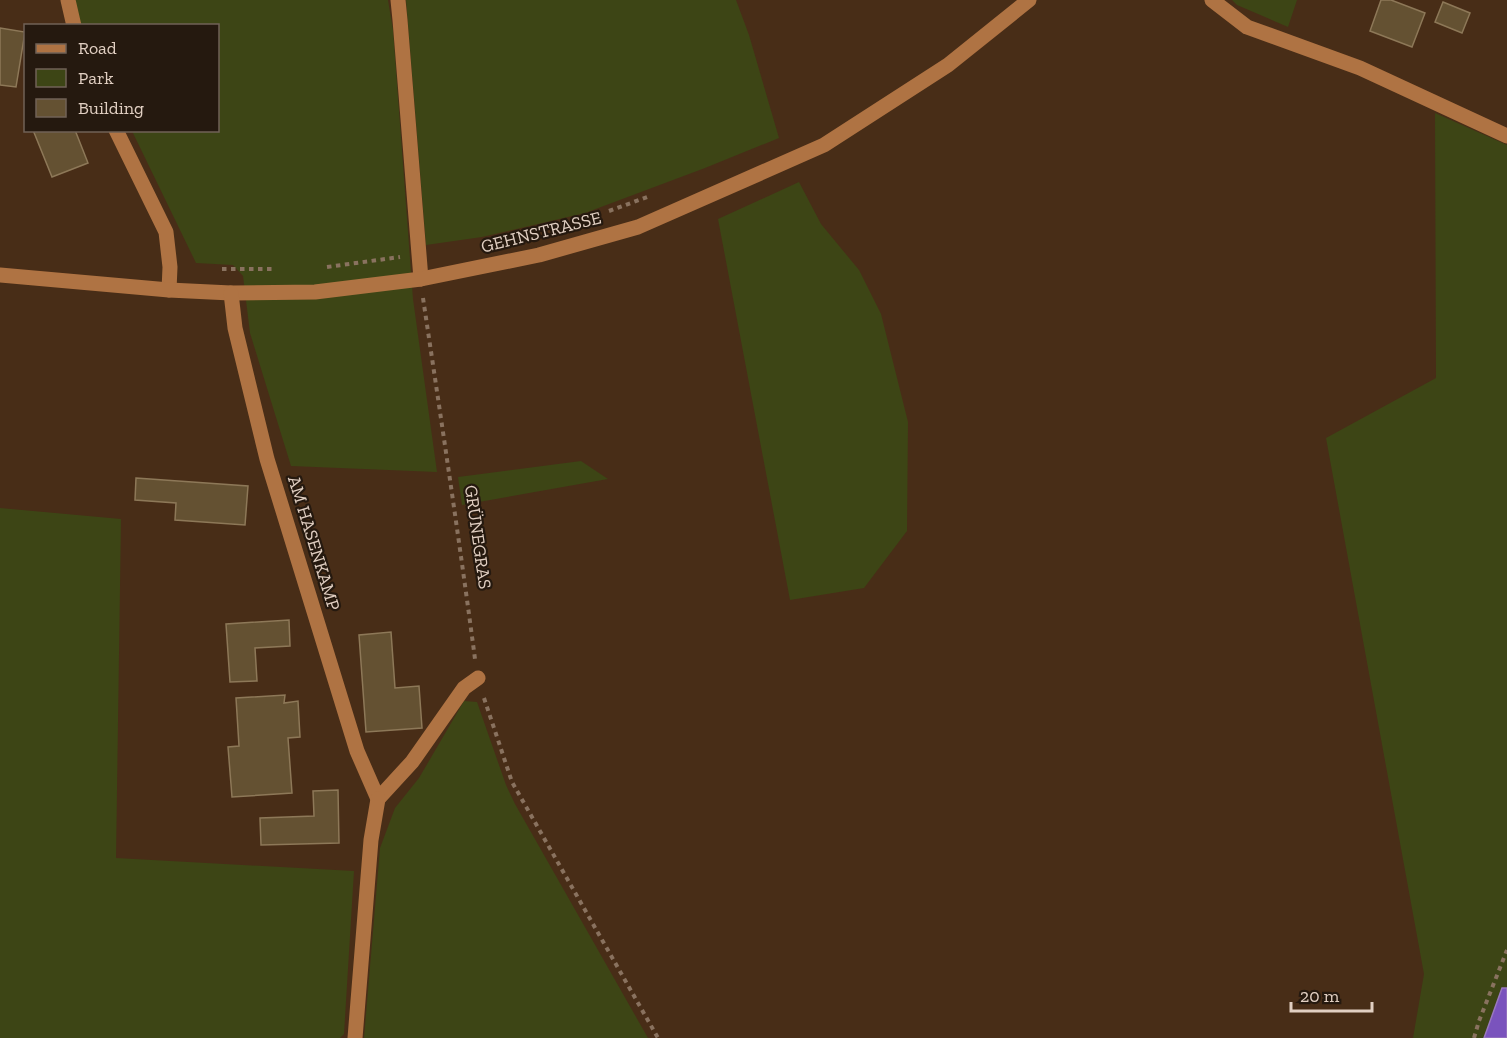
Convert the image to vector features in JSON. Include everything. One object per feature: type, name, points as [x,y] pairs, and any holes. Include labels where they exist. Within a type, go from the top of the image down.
[{"type":"street","points":[[68,0],[74,24]]},
{"type":"street","points":[[398,0],[421,279]]},
{"type":"street","name":"GEHNSTRASSE","points":[[0,275],[169,290],[231,293],[315,292],[421,279],[539,255],[638,227],[824,145],[948,65],[1029,0]]},
{"type":"street","points":[[1212,0],[1247,27],[1360,68],[1507,136]]},
{"type":"street","points":[[117,132],[166,232],[170,267],[169,290]]},
{"type":"street","name":"AM HASENKAMP","points":[[231,293],[235,328],[267,459],[357,751],[378,799]]},
{"type":"street","points":[[355,1038],[371,840],[378,799],[412,762],[464,688],[478,678]]},
{"type":"path","points":[[606,212],[660,192]]},
{"type":"path","points":[[324,267],[418,254]]},
{"type":"path","points":[[221,269],[278,269]]},
{"type":"path","name":"GRÜNEGRAS","points":[[421,279],[478,678],[512,782],[658,1038]]},
{"type":"path","points":[[1474,1038],[1507,950]]},
{"type":"green space","points":[[75,0],[388,0],[393,30],[413,299],[437,472],[291,466],[250,333],[243,276],[233,265],[196,263],[132,132],[219,132],[219,24],[81,24]]},
{"type":"green space","points":[[406,0],[736,0],[749,35],[779,138],[585,213],[482,237],[426,245]]},
{"type":"green space","points":[[1232,0],[1297,0],[1288,27],[1237,5]]},
{"type":"green space","points":[[1435,113],[1507,145],[1507,1038],[1413,1038],[1424,974],[1326,438],[1436,378]]},
{"type":"green space","points":[[799,182],[821,224],[859,270],[881,314],[908,422],[907,531],[864,588],[790,600],[718,219]]},
{"type":"green space","points":[[581,461],[608,479],[462,505],[458,477]]},
{"type":"green space","points":[[0,508],[121,519],[116,858],[354,871],[344,1034],[340,1038],[0,1038]]},
{"type":"green space","points":[[464,701],[477,702],[506,785],[515,804],[648,1038],[364,1038],[380,848],[395,808],[419,778]]},
{"type":"shaded area","points":[[1502,988],[1507,988],[1507,1038],[1484,1038]]},
{"type":"building","points":[[1381,0],[1391,0],[1425,13],[1412,47],[1370,31]]},
{"type":"building","points":[[1443,2],[1470,13],[1462,33],[1435,22]]},
{"type":"building","points":[[0,28],[24,32],[16,87],[0,85]]},
{"type":"building","points":[[34,132],[76,132],[88,163],[52,177]]},
{"type":"building","points":[[136,478],[248,486],[245,525],[175,520],[176,503],[135,500]]},
{"type":"building","points":[[289,620],[290,646],[255,648],[257,681],[230,682],[226,624]]},
{"type":"building","points":[[391,632],[395,688],[419,686],[422,728],[366,732],[359,635]]},
{"type":"building","points":[[285,695],[284,703],[298,701],[300,737],[288,738],[292,793],[232,797],[228,747],[239,746],[236,698]]},
{"type":"building","points":[[338,790],[339,843],[261,845],[260,818],[314,816],[313,791]]}]
